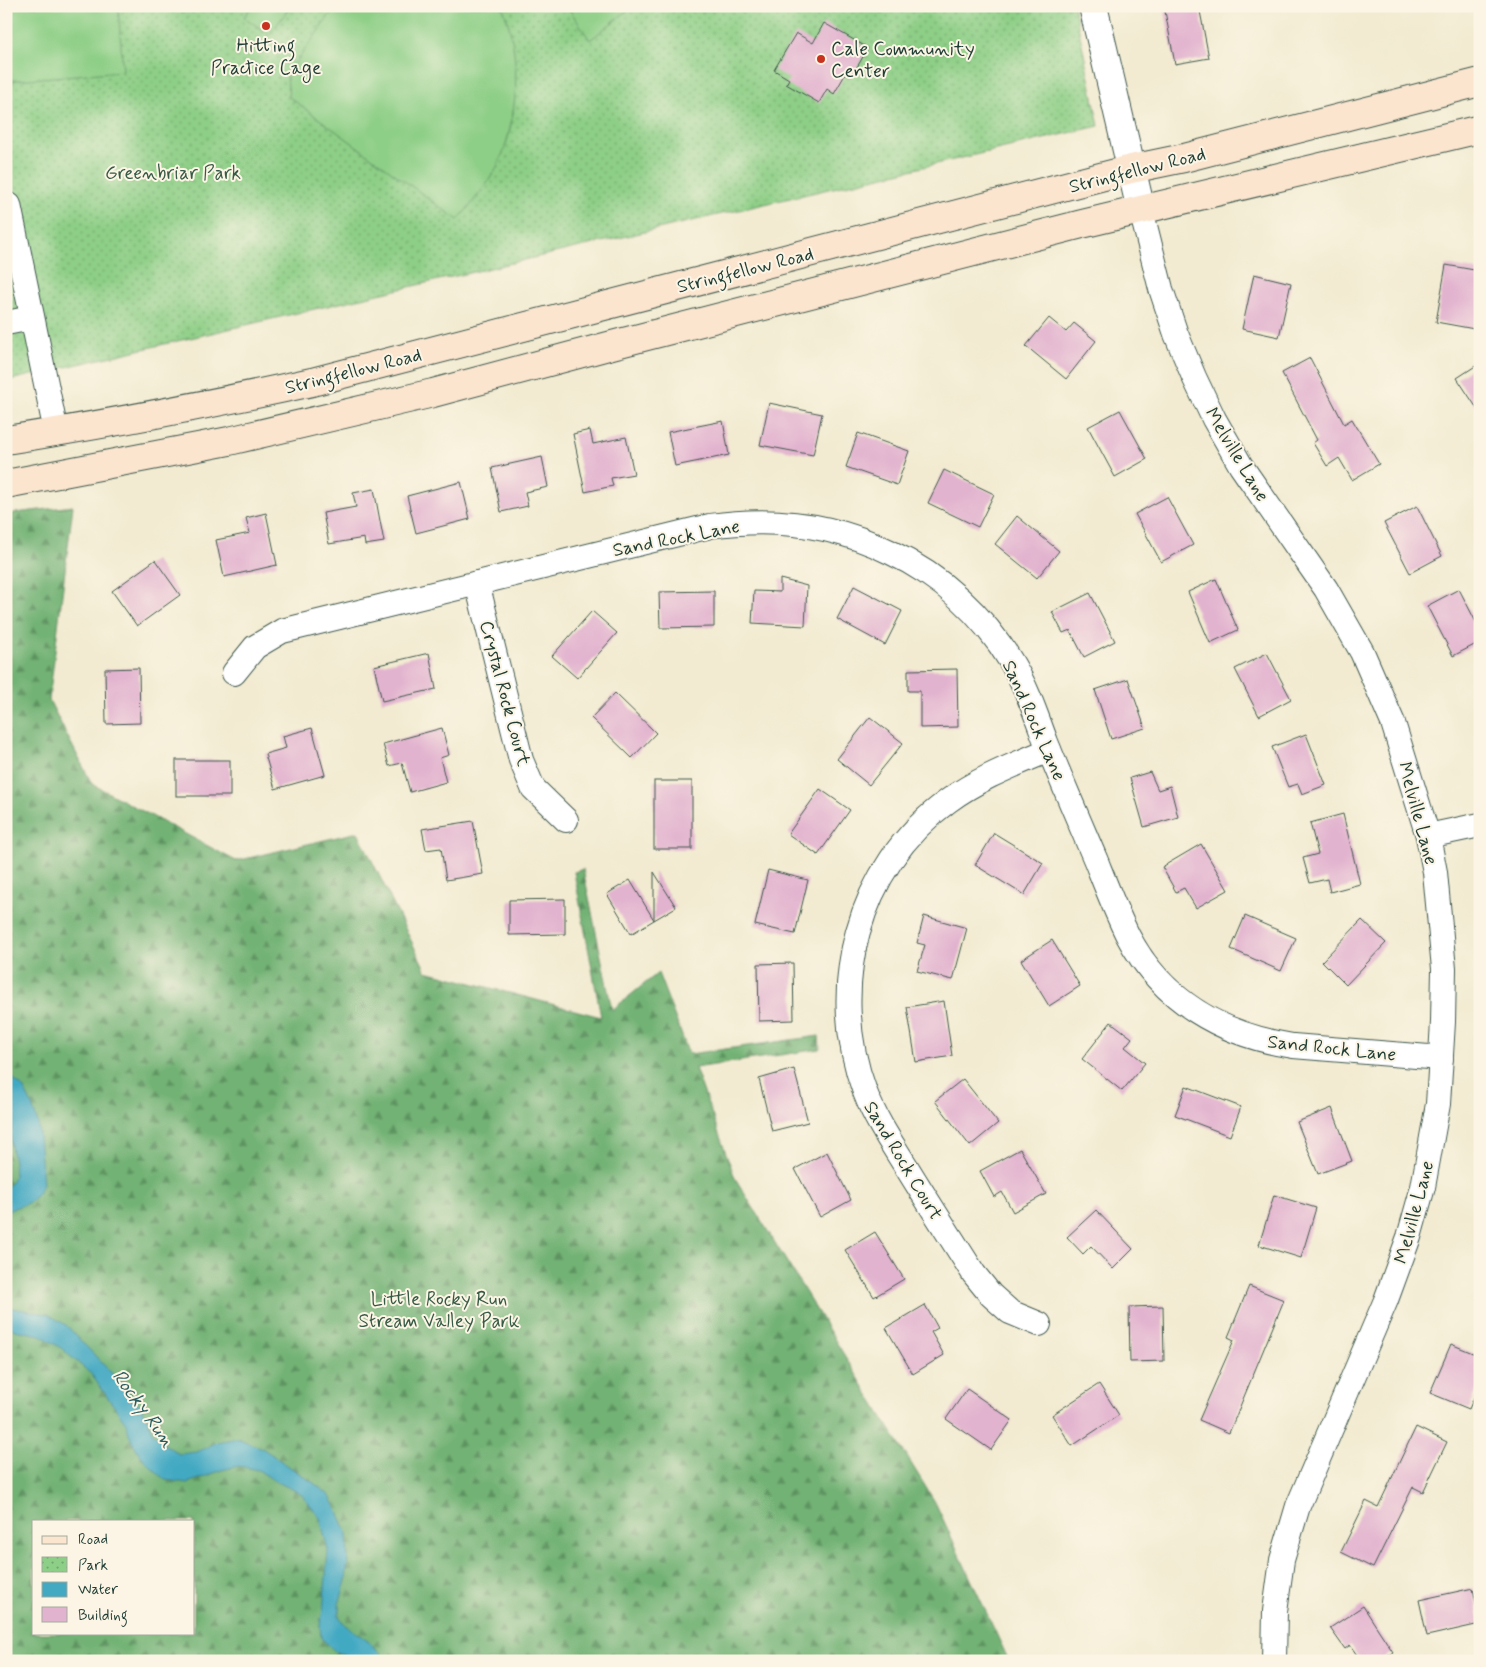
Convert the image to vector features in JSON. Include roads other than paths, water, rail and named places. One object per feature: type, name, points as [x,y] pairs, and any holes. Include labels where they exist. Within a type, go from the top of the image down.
[{"type":"main road","name":"Stringfellow Road","points":[[6,440],[219,402],[312,382],[1131,169],[1184,158],[1480,82]]},
{"type":"main road","points":[[6,484],[220,443],[424,395],[1141,210],[1480,129]]},
{"type":"street","name":"Melville Lane","points":[[1093,6],[1141,210],[1161,289],[1176,334],[1214,419],[1241,466],[1326,589],[1362,652],[1393,723],[1428,836],[1435,872],[1444,969],[1441,1058],[1434,1129],[1423,1187],[1409,1237],[1386,1300],[1298,1506],[1282,1560],[1275,1611],[1274,1661]]},
{"type":"street","points":[[9,205],[56,432]]},
{"type":"street","points":[[6,323],[32,318]]},
{"type":"street","name":"Sand Rock Lane","points":[[234,673],[255,647],[282,630],[710,526],[766,522],[824,528],[850,536],[876,545],[925,571],[947,587],[973,611],[1000,645],[1024,685],[1049,750],[1129,937],[1153,973],[1184,1002],[1224,1027],[1246,1036],[1269,1042],[1293,1046],[1441,1058]]},
{"type":"street","name":"Crystal Rock Court","points":[[477,583],[521,760],[533,788],[566,820]]},
{"type":"street","name":"Sand Rock Court","points":[[1039,1324],[1010,1312],[991,1295],[974,1274],[881,1126],[865,1094],[855,1064],[849,1029],[847,998],[848,978],[856,935],[863,913],[880,877],[904,842],[932,813],[967,788],[987,777],[1049,750]]},
{"type":"street","points":[[1428,836],[1480,825]]},
{"type":"water","points":[[6,1072],[24,1089],[38,1123],[43,1184],[37,1195],[28,1203],[6,1211],[6,1187],[13,1179],[14,1168],[11,1143],[12,1122],[6,1113]]},
{"type":"water","points":[[6,1307],[48,1314],[66,1325],[142,1407],[152,1431],[164,1444],[179,1454],[197,1452],[217,1442],[237,1438],[262,1448],[329,1495],[347,1532],[348,1559],[346,1581],[339,1604],[339,1616],[345,1625],[362,1636],[385,1657],[386,1661],[355,1661],[352,1657],[336,1652],[321,1638],[320,1624],[323,1611],[328,1550],[320,1518],[302,1495],[258,1470],[239,1466],[222,1470],[188,1483],[165,1480],[145,1461],[137,1450],[130,1437],[126,1423],[91,1374],[61,1348],[40,1335],[15,1330],[6,1325]]},
{"type":"place","name":"Hitting Practice Cage","points":[[266,26]]},
{"type":"place","name":"Cale Community Center","points":[[821,59]]},
{"type":"park label","name":"Greenbriar Park","points":[[173,172]]},
{"type":"park label","name":"Little Rocky Run Stream Valley Park","points":[[439,1309]]},
{"type":"water label","name":"Rocky Run","points":[[144,1408]]}]
